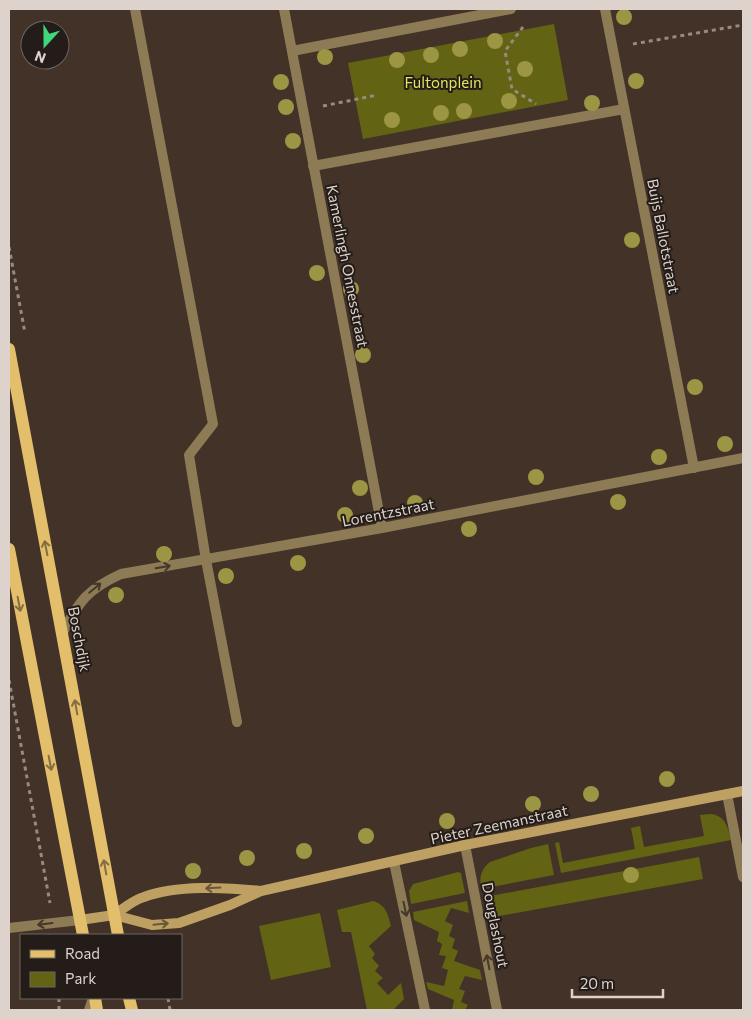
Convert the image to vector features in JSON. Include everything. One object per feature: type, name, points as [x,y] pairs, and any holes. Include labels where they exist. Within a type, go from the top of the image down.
[{"type":"main road","name":"Boschdijk","points":[[9,349],[118,934]]},
{"type":"main road","points":[[9,549],[83,934]]},
{"type":"street","points":[[134,9],[213,424],[189,455],[206,560],[237,722]]},
{"type":"street","name":"Kamerlingh Onnesstraat","points":[[284,9],[382,528]]},
{"type":"street","points":[[292,51],[511,9]]},
{"type":"street","name":"Buijs Ballotstraat","points":[[605,9],[694,468]]},
{"type":"street","points":[[313,166],[624,109]]},
{"type":"street","name":"Lorentzstraat","points":[[62,632],[75,609],[90,592],[101,583],[121,574],[382,528],[743,458]]},
{"type":"street","name":"Pieter Zeemanstraat","points":[[80,920],[114,915],[152,925],[180,923],[230,905],[261,891],[465,845],[743,791]]},
{"type":"street","points":[[727,794],[743,877]]},
{"type":"street","name":"Douglashout","points":[[465,845],[497,1010]]},
{"type":"street","points":[[394,862],[425,1010]]},
{"type":"street","name":"Pieter Zeemanstraat","points":[[114,915],[143,897],[178,890],[228,887],[261,891]]},
{"type":"street","points":[[9,928],[80,920]]},
{"type":"path","points":[[526,23],[505,51],[512,90],[562,121]]},
{"type":"path","points":[[612,47],[743,25]]},
{"type":"path","points":[[303,110],[377,95]]},
{"type":"path","points":[[9,680],[54,923]]},
{"type":"green space","name":"Fultonplein","points":[[554,24],[568,100],[363,139],[348,63]]},
{"type":"green space","points":[[710,814],[719,817],[725,822],[731,840],[561,873],[555,843],[559,842],[563,863],[635,849],[631,828],[640,826],[644,847],[704,836],[700,815]]},
{"type":"green space","points":[[548,844],[554,875],[481,889],[481,874],[490,862]]},
{"type":"green space","points":[[699,857],[703,879],[494,917],[490,896]]},
{"type":"green space","points":[[458,872],[461,873],[465,893],[411,904],[409,891],[413,884]]},
{"type":"green space","points":[[373,901],[384,908],[391,926],[369,946],[375,954],[372,958],[379,966],[375,971],[383,978],[377,983],[388,995],[401,983],[404,999],[393,1010],[367,1010],[351,932],[342,932],[337,910]]},
{"type":"green space","points":[[467,901],[469,913],[451,908],[445,921],[453,925],[449,936],[455,939],[452,948],[458,951],[454,961],[480,970],[482,980],[465,976],[459,989],[465,991],[461,1002],[468,1005],[465,1010],[452,1010],[454,1000],[428,989],[426,982],[444,986],[448,970],[442,968],[446,956],[439,955],[442,944],[437,941],[439,932],[414,920],[413,912]]},
{"type":"green space","points":[[320,913],[331,967],[271,980],[259,926]]}]
